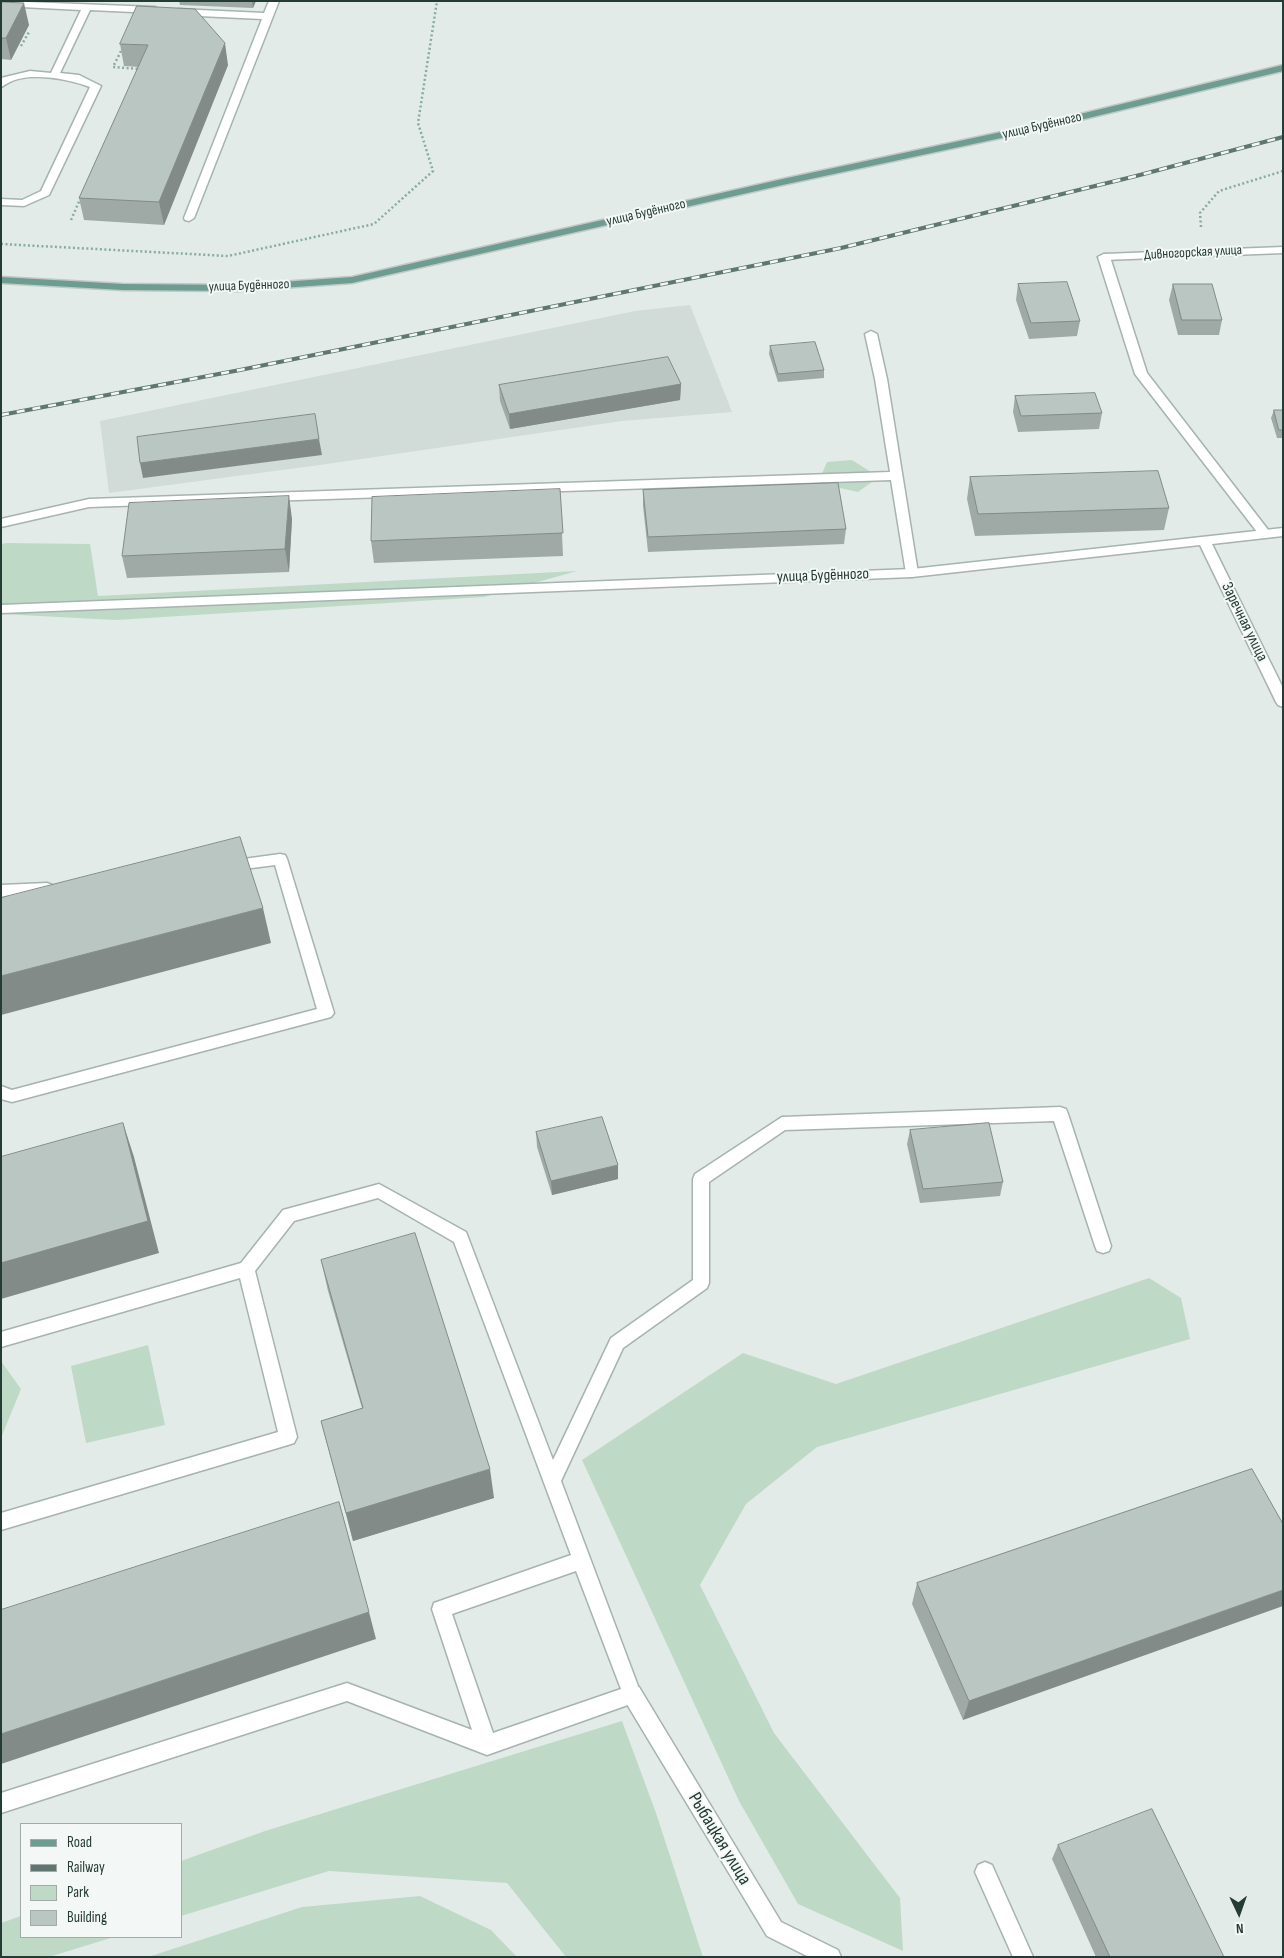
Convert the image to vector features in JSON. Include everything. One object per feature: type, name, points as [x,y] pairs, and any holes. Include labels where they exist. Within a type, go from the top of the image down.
[{"type":"main road","name":"улица Будённого","points":[[1,280],[123,287],[239,288],[352,280],[777,183],[1043,126],[1283,68]]},
{"type":"street","points":[[189,218],[274,1]]},
{"type":"street","points":[[1,3],[67,4],[86,7],[135,5],[268,16]]},
{"type":"street","points":[[54,76],[86,7]]},
{"type":"street","points":[[1,84],[3,81],[30,74],[75,77],[96,86],[46,194],[24,203],[1,202]]},
{"type":"street","name":"Дивногорская улица","points":[[1265,534],[1141,374],[1104,257],[1283,250]]},
{"type":"street","points":[[871,334],[881,379],[912,573]]},
{"type":"street","points":[[1,523],[88,503],[896,476]]},
{"type":"street","name":"улица Будённого","points":[[1,609],[912,573],[1283,532]]},
{"type":"street","name":"Заречная улица","points":[[1205,542],[1283,702]]},
{"type":"street","points":[[1,1092],[12,1096],[326,1013],[280,860],[211,868]]},
{"type":"street","points":[[1,891],[34,891],[64,887]]},
{"type":"street","points":[[552,1481],[617,1343],[701,1283],[701,1179],[782,1124],[1060,1114],[1103,1246]]},
{"type":"street","name":"Рыбацкая улица","points":[[246,1268],[289,1214],[379,1192],[460,1237],[632,1694],[774,1929],[832,1957]]},
{"type":"street","points":[[1,1340],[246,1268],[288,1436],[1,1522]]},
{"type":"street","points":[[487,1745],[442,1609],[582,1560]]},
{"type":"street","points":[[1,1803],[347,1692],[487,1745],[632,1694]]},
{"type":"street","points":[[985,1872],[1023,1957]]},
{"type":"path","points":[[374,224],[433,171],[418,123],[437,1]]},
{"type":"path","points":[[20,49],[32,26]]},
{"type":"path","points":[[126,41],[113,67],[140,69],[136,78]]},
{"type":"path","points":[[1203,252],[1200,213],[1220,191],[1283,171]]},
{"type":"path","points":[[71,220],[83,193]]},
{"type":"shaded area","points":[[690,305],[732,412],[622,421],[327,464],[109,493],[100,421],[635,311]]},
{"type":"green space","points":[[852,460],[879,477],[858,492],[818,483],[827,462]]},
{"type":"green space","points":[[1,544],[90,544],[98,596],[577,571],[484,597],[116,620],[1,614]]},
{"type":"green space","points":[[1149,1278],[1181,1298],[1190,1339],[817,1447],[746,1504],[700,1585],[774,1733],[900,1898],[903,1951],[798,1904],[739,1801],[582,1460],[743,1353],[836,1384]]},
{"type":"green space","points":[[148,1345],[165,1425],[86,1443],[71,1366]]},
{"type":"green space","points":[[1,1361],[21,1389],[1,1438]]},
{"type":"green space","points":[[622,1721],[656,1813],[703,1957],[566,1957],[507,1883],[329,1871],[182,1916],[182,1861],[265,1831]]},
{"type":"green space","points":[[420,1896],[491,1930],[517,1957],[148,1957],[302,1907]]},
{"type":"green space","points":[[20,1916],[20,1938],[111,1938],[49,1957],[1,1957],[1,1923]]},
{"type":"building","points":[[1,2],[24,3],[6,38],[1,38]]},
{"type":"building","points":[[137,6],[195,9],[225,43],[159,202],[79,198],[148,45],[120,44]]},
{"type":"building","points":[[1067,282],[1080,321],[1031,323],[1018,284]]},
{"type":"building","points":[[1173,284],[1212,284],[1222,320],[1182,320]]},
{"type":"building","points":[[815,342],[824,370],[778,374],[770,346]]},
{"type":"building","points":[[668,357],[681,384],[509,414],[499,385]]},
{"type":"building","points":[[1095,393],[1102,413],[1021,416],[1015,396]]},
{"type":"building","points":[[1274,410],[1283,410],[1283,430],[1279,430]]},
{"type":"building","points":[[315,414],[319,439],[140,463],[137,437]]},
{"type":"building","points":[[1158,471],[1169,508],[978,514],[970,477]]},
{"type":"building","points":[[838,483],[846,529],[648,537],[643,490]]},
{"type":"building","points":[[560,489],[563,533],[371,541],[372,497]]},
{"type":"building","points":[[289,496],[285,549],[122,556],[129,503]]},
{"type":"building","points":[[240,837],[263,908],[1,976],[1,898]]},
{"type":"building","points":[[602,1117],[618,1165],[551,1181],[536,1132]]},
{"type":"building","points":[[123,1123],[148,1221],[1,1263],[1,1157]]},
{"type":"building","points":[[989,1123],[1003,1182],[923,1189],[910,1130]]},
{"type":"building","points":[[415,1233],[490,1469],[346,1513],[321,1421],[363,1408],[321,1260]]},
{"type":"building","points":[[1252,1469],[1283,1524],[1283,1590],[969,1701],[917,1583]]},
{"type":"building","points":[[339,1502],[369,1612],[1,1734],[1,1610]]},
{"type":"building","points":[[1152,1809],[1224,1957],[1110,1957],[1058,1845]]},
{"type":"railway","points":[[1,415],[240,370],[841,248],[1136,176],[1283,137]]}]
